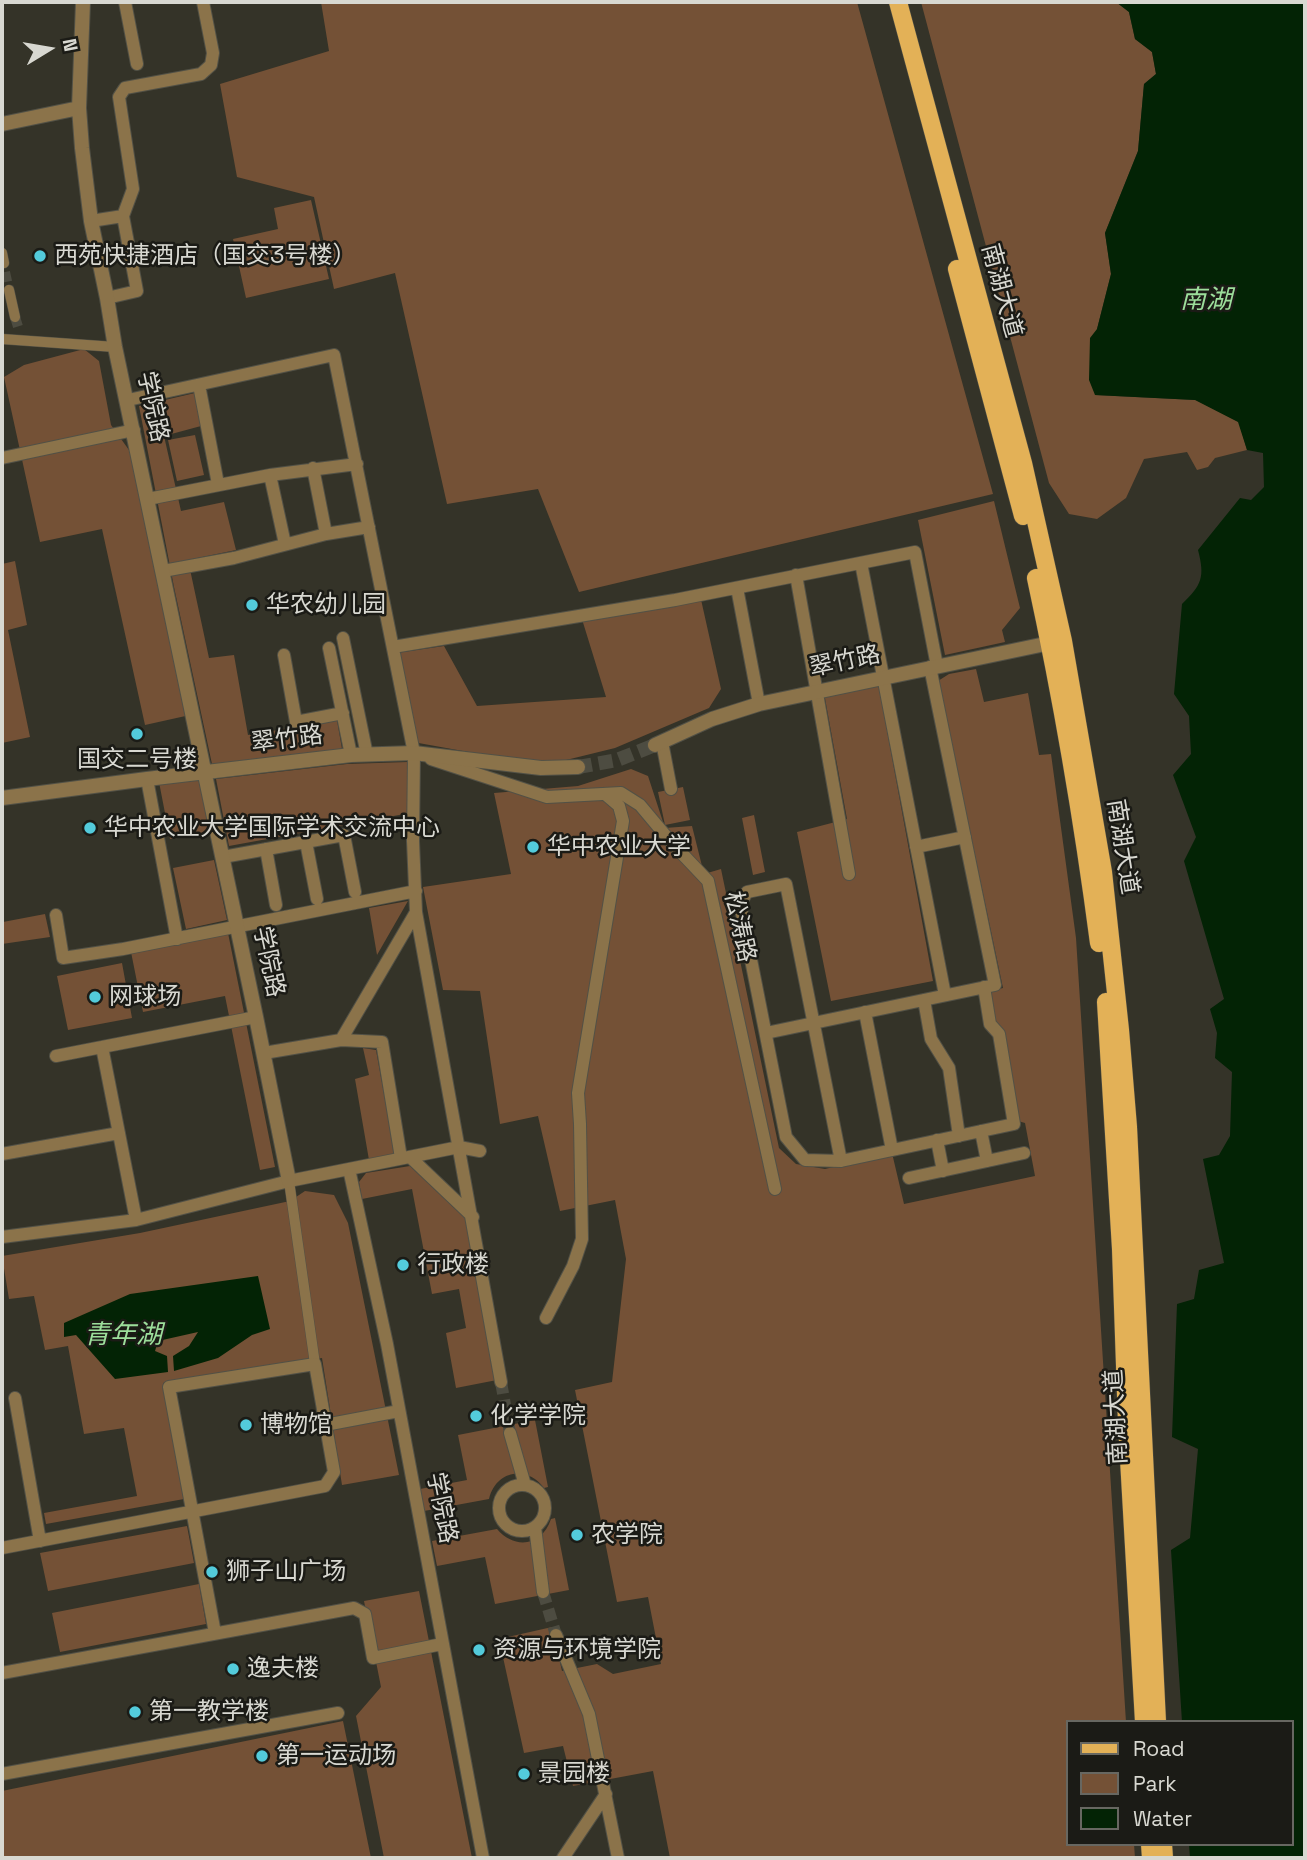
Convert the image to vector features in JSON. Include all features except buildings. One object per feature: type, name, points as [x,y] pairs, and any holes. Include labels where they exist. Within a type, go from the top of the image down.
[{"type":"main road","name":"南湖大道","points":[[886,2],[1023,517],[1050,643],[1089,869],[1105,999],[1121,1249],[1127,1424],[1143,1720]]},
{"type":"main road","name":"南湖大道","points":[[898,2],[1023,463],[1063,641],[1103,872],[1128,1127],[1157,1720]]},
{"type":"street","name":"学院路","points":[[86,2],[79,108],[91,221],[289,1181]]},
{"type":"street","points":[[125,2],[137,64]]},
{"type":"street","points":[[107,298],[137,290],[123,216],[133,189],[119,97],[124,88],[201,74],[211,65],[213,53],[203,2]]},
{"type":"street","points":[[2,124],[79,108]]},
{"type":"street","points":[[91,221],[123,216]]},
{"type":"street","points":[[9,290],[15,317]]},
{"type":"street","points":[[19,330],[21,341]]},
{"type":"street","points":[[2,339],[115,347]]},
{"type":"street","points":[[128,401],[334,355],[414,753],[413,841],[416,912],[501,1382]]},
{"type":"street","points":[[199,385],[218,484]]},
{"type":"street","points":[[2,458],[134,430]]},
{"type":"street","points":[[148,499],[270,475],[357,464]]},
{"type":"street","points":[[313,468],[326,534]]},
{"type":"street","points":[[270,475],[285,544]]},
{"type":"street","points":[[163,571],[234,558],[326,534],[369,527]]},
{"type":"street","points":[[393,646],[581,616],[915,552],[965,837],[995,985],[766,1033]]},
{"type":"street","points":[[861,563],[945,995]]},
{"type":"street","points":[[796,575],[849,874]]},
{"type":"street","points":[[737,587],[759,704]]},
{"type":"street","points":[[343,638],[367,755]]},
{"type":"street","name":"翠竹路","points":[[658,744],[712,719],[759,704],[1050,643]]},
{"type":"street","points":[[328,649],[351,755]]},
{"type":"street","points":[[284,656],[296,722],[343,713]]},
{"type":"street","points":[[658,744],[671,789]]},
{"type":"street","name":"翠竹路","points":[[2,798],[351,755],[414,753],[541,768],[578,767]]},
{"type":"street","name":"松涛路","points":[[414,753],[547,797],[621,793],[640,806],[708,881],[775,1189]]},
{"type":"street","points":[[147,779],[177,939]]},
{"type":"street","points":[[546,1318],[573,1266],[582,1239],[578,1093],[624,821],[619,806],[605,794]]},
{"type":"street","points":[[223,857],[344,835],[355,892]]},
{"type":"street","points":[[916,846],[965,837]]},
{"type":"street","points":[[306,842],[317,899]]},
{"type":"street","points":[[265,849],[276,905]]},
{"type":"street","points":[[841,1161],[786,884],[747,892],[740,904],[786,1138],[804,1160],[841,1161],[1014,1124],[999,1034],[990,1024],[984,987]]},
{"type":"street","points":[[56,915],[63,958],[177,939],[416,891]]},
{"type":"street","points":[[341,1040],[416,912]]},
{"type":"street","points":[[923,1000],[930,1039],[949,1068],[959,1136]]},
{"type":"street","points":[[865,1012],[892,1150]]},
{"type":"street","points":[[56,1056],[256,1017]]},
{"type":"street","points":[[264,1053],[341,1040],[382,1042],[406,1158],[473,1217]]},
{"type":"street","points":[[102,1047],[136,1220]]},
{"type":"street","points":[[981,1131],[987,1161]]},
{"type":"street","points":[[2,1154],[119,1133]]},
{"type":"street","points":[[937,1140],[943,1171]]},
{"type":"street","points":[[2,1237],[136,1220],[289,1181],[459,1147],[480,1151]]},
{"type":"street","points":[[909,1178],[1024,1153]]},
{"type":"street","name":"学院路","points":[[349,1169],[387,1344],[483,1858]]},
{"type":"street","points":[[2,1548],[325,1486],[334,1472],[315,1364],[289,1181]]},
{"type":"street","points":[[215,1633],[169,1387],[315,1364]]},
{"type":"street","points":[[15,1398],[40,1541]]},
{"type":"street","points":[[325,1425],[399,1411]]},
{"type":"street","points":[[510,1433],[525,1485]]},
{"type":"street","points":[[517,1485],[533,1487],[543,1499],[544,1514],[535,1527],[521,1531],[506,1526],[498,1505],[505,1492],[517,1485]]},
{"type":"street","points":[[535,1527],[543,1592]]},
{"type":"street","points":[[2,1673],[354,1608],[365,1614],[373,1658],[442,1644]]},
{"type":"street","points":[[556,1635],[589,1714],[618,1858]]},
{"type":"street","points":[[2,1774],[338,1713]]},
{"type":"street","points":[[563,1858],[606,1794]]},
{"type":"green space","points":[[321,2],[857,2],[993,494],[579,592],[538,489],[447,504],[395,273],[334,289],[314,197],[237,177],[220,84],[329,51]]},
{"type":"green space","points":[[921,2],[1116,2],[1129,12],[1135,39],[1152,52],[1156,74],[1144,84],[1138,151],[1105,233],[1111,274],[1097,329],[1095,395],[1196,400],[1239,422],[1247,450],[1215,458],[1208,467],[1197,470],[1187,452],[1144,459],[1126,498],[1097,519],[1069,514],[1049,483]]},
{"type":"green space","points":[[311,200],[329,279],[246,298],[233,239],[278,229],[274,208]]},
{"type":"green space","points":[[84,349],[99,361],[111,425],[134,457],[190,715],[145,725],[102,529],[40,542],[4,377],[24,365]]},
{"type":"green space","points":[[195,393],[201,426],[164,436],[181,511],[224,502],[236,550],[188,560],[209,658],[234,655],[248,735],[337,720],[342,749],[212,764],[139,406]]},
{"type":"green space","points":[[195,435],[204,475],[177,481],[168,440]]},
{"type":"green space","points":[[994,501],[1020,608],[1002,630],[1005,642],[945,655],[918,520]]},
{"type":"green space","points":[[15,561],[27,625],[8,630],[30,737],[2,743],[2,564]]},
{"type":"green space","points":[[700,595],[721,689],[709,708],[615,748],[554,763],[507,759],[413,742],[396,653],[444,646],[477,706],[606,697],[581,616]]},
{"type":"green space","points":[[976,669],[984,702],[1028,693],[1039,755],[1051,754],[1076,938],[1126,1720],[1066,1720],[1066,1846],[1134,1846],[1135,1858],[670,1858],[653,1771],[573,1786],[563,1746],[524,1753],[499,1639],[552,1627],[562,1671],[597,1664],[613,1674],[661,1664],[648,1597],[617,1602],[575,1390],[612,1382],[626,1259],[615,1200],[560,1211],[538,1116],[500,1124],[480,991],[443,990],[423,887],[511,874],[494,793],[578,786],[631,769],[648,776],[665,828],[692,826],[704,874],[721,869],[779,1148],[796,1164],[825,1169],[892,1153],[904,1204],[1035,1176],[1025,1123],[1018,1121],[994,1023],[989,991],[1003,988],[938,681],[949,674]]},
{"type":"green space","points":[[878,681],[933,981],[831,1001],[797,832],[847,819],[824,693]]},
{"type":"green space","points":[[408,762],[410,813],[229,846],[216,779],[347,764]]},
{"type":"green space","points":[[202,778],[212,831],[170,839],[159,782]]},
{"type":"green space","points":[[683,787],[690,820],[665,825],[658,792]]},
{"type":"green space","points":[[754,815],[765,872],[753,875],[742,818]]},
{"type":"green space","points":[[214,860],[227,920],[186,929],[173,868]]},
{"type":"green space","points":[[408,901],[377,955],[369,908]]},
{"type":"green space","points":[[45,914],[50,937],[2,944],[2,916],[3,922]]},
{"type":"green space","points":[[228,933],[275,1167],[260,1170],[225,996],[143,1012],[131,952]]},
{"type":"green space","name":"网球场","points":[[122,963],[132,1018],[68,1030],[57,976]]},
{"type":"green space","points":[[363,1048],[376,1050],[395,1154],[369,1160],[355,1079],[369,1075]]},
{"type":"green space","points":[[410,1166],[466,1219],[497,1380],[456,1388],[446,1333],[466,1328],[459,1289],[432,1294],[412,1189],[362,1199],[359,1182],[366,1173]]},
{"type":"green space","points":[[305,1191],[334,1195],[348,1223],[399,1475],[342,1485],[322,1358],[163,1383],[184,1499],[46,1524],[44,1513],[137,1496],[124,1428],[84,1434],[68,1346],[45,1350],[34,1296],[9,1299],[2,1256],[140,1233],[290,1201]]},
{"type":"green space","points":[[535,1420],[548,1487],[544,1488],[529,1476],[513,1474],[498,1482],[489,1499],[424,1511],[420,1489],[467,1480],[458,1435]]},
{"type":"green space","points":[[555,1518],[569,1590],[495,1604],[485,1557],[437,1566],[432,1541],[497,1529],[512,1540],[527,1542],[541,1535],[551,1519]]},
{"type":"green space","points":[[187,1526],[194,1563],[48,1591],[40,1553]]},
{"type":"green space","points":[[199,1584],[206,1624],[60,1652],[52,1613]]},
{"type":"green space","points":[[419,1591],[472,1858],[384,1858],[356,1716],[381,1687],[364,1601]]},
{"type":"green space","name":"第一运动场","points":[[343,1721],[371,1858],[2,1858],[2,1791]]},
{"type":"water","name":"南湖","points":[[1116,2],[1305,2],[1305,1858],[1190,1858],[1189,1846],[1293,1846],[1293,1720],[1182,1720],[1171,1550],[1190,1538],[1198,1449],[1172,1437],[1177,1304],[1194,1299],[1199,1270],[1224,1263],[1203,1159],[1219,1155],[1230,1136],[1232,1072],[1215,1058],[1217,1033],[1210,1009],[1224,999],[1184,861],[1196,837],[1173,775],[1191,754],[1189,716],[1174,694],[1182,604],[1198,586],[1201,574],[1198,550],[1240,498],[1251,500],[1264,487],[1263,453],[1247,450],[1238,422],[1195,400],[1095,395],[1089,380],[1090,338],[1097,329],[1111,274],[1105,233],[1138,151],[1144,84],[1156,74],[1152,52],[1135,39],[1129,12]]},
{"type":"water","name":"青年湖","points":[[258,1276],[270,1329],[252,1335],[218,1358],[174,1371],[173,1356],[189,1346],[198,1332],[158,1341],[155,1351],[167,1356],[168,1372],[115,1379],[76,1335],[64,1337],[64,1323],[130,1294]]},
{"type":"tunnel","points":[[5,272],[9,290]]},
{"type":"tunnel","points":[[15,317],[19,330]]},
{"type":"tunnel","points":[[578,767],[617,760],[655,745]]},
{"type":"tunnel","points":[[501,1382],[510,1433]]},
{"type":"tunnel","points":[[543,1592],[556,1635]]},
{"type":"place","name":"西苑快捷酒店（国交3号楼）","points":[[40,256]]},
{"type":"place","name":"华农幼儿园","points":[[252,605]]},
{"type":"place","name":"国交二号楼","points":[[137,734]]},
{"type":"place","name":"华中农业大学国际学术交流中心","points":[[90,828]]},
{"type":"place","name":"华中农业大学","points":[[533,847]]},
{"type":"place","name":"网球场","points":[[95,997]]},
{"type":"place","name":"行政楼","points":[[403,1265]]},
{"type":"place","name":"化学学院","points":[[476,1416]]},
{"type":"place","name":"博物馆","points":[[246,1425]]},
{"type":"place","name":"农学院","points":[[577,1535]]},
{"type":"place","name":"狮子山广场","points":[[212,1572]]},
{"type":"place","name":"资源与环境学院","points":[[479,1650]]},
{"type":"place","name":"逸夫楼","points":[[233,1669]]},
{"type":"place","name":"第一教学楼","points":[[135,1712]]},
{"type":"place","name":"第一运动场","points":[[262,1756]]},
{"type":"place","name":"景园楼","points":[[524,1774]]}]
